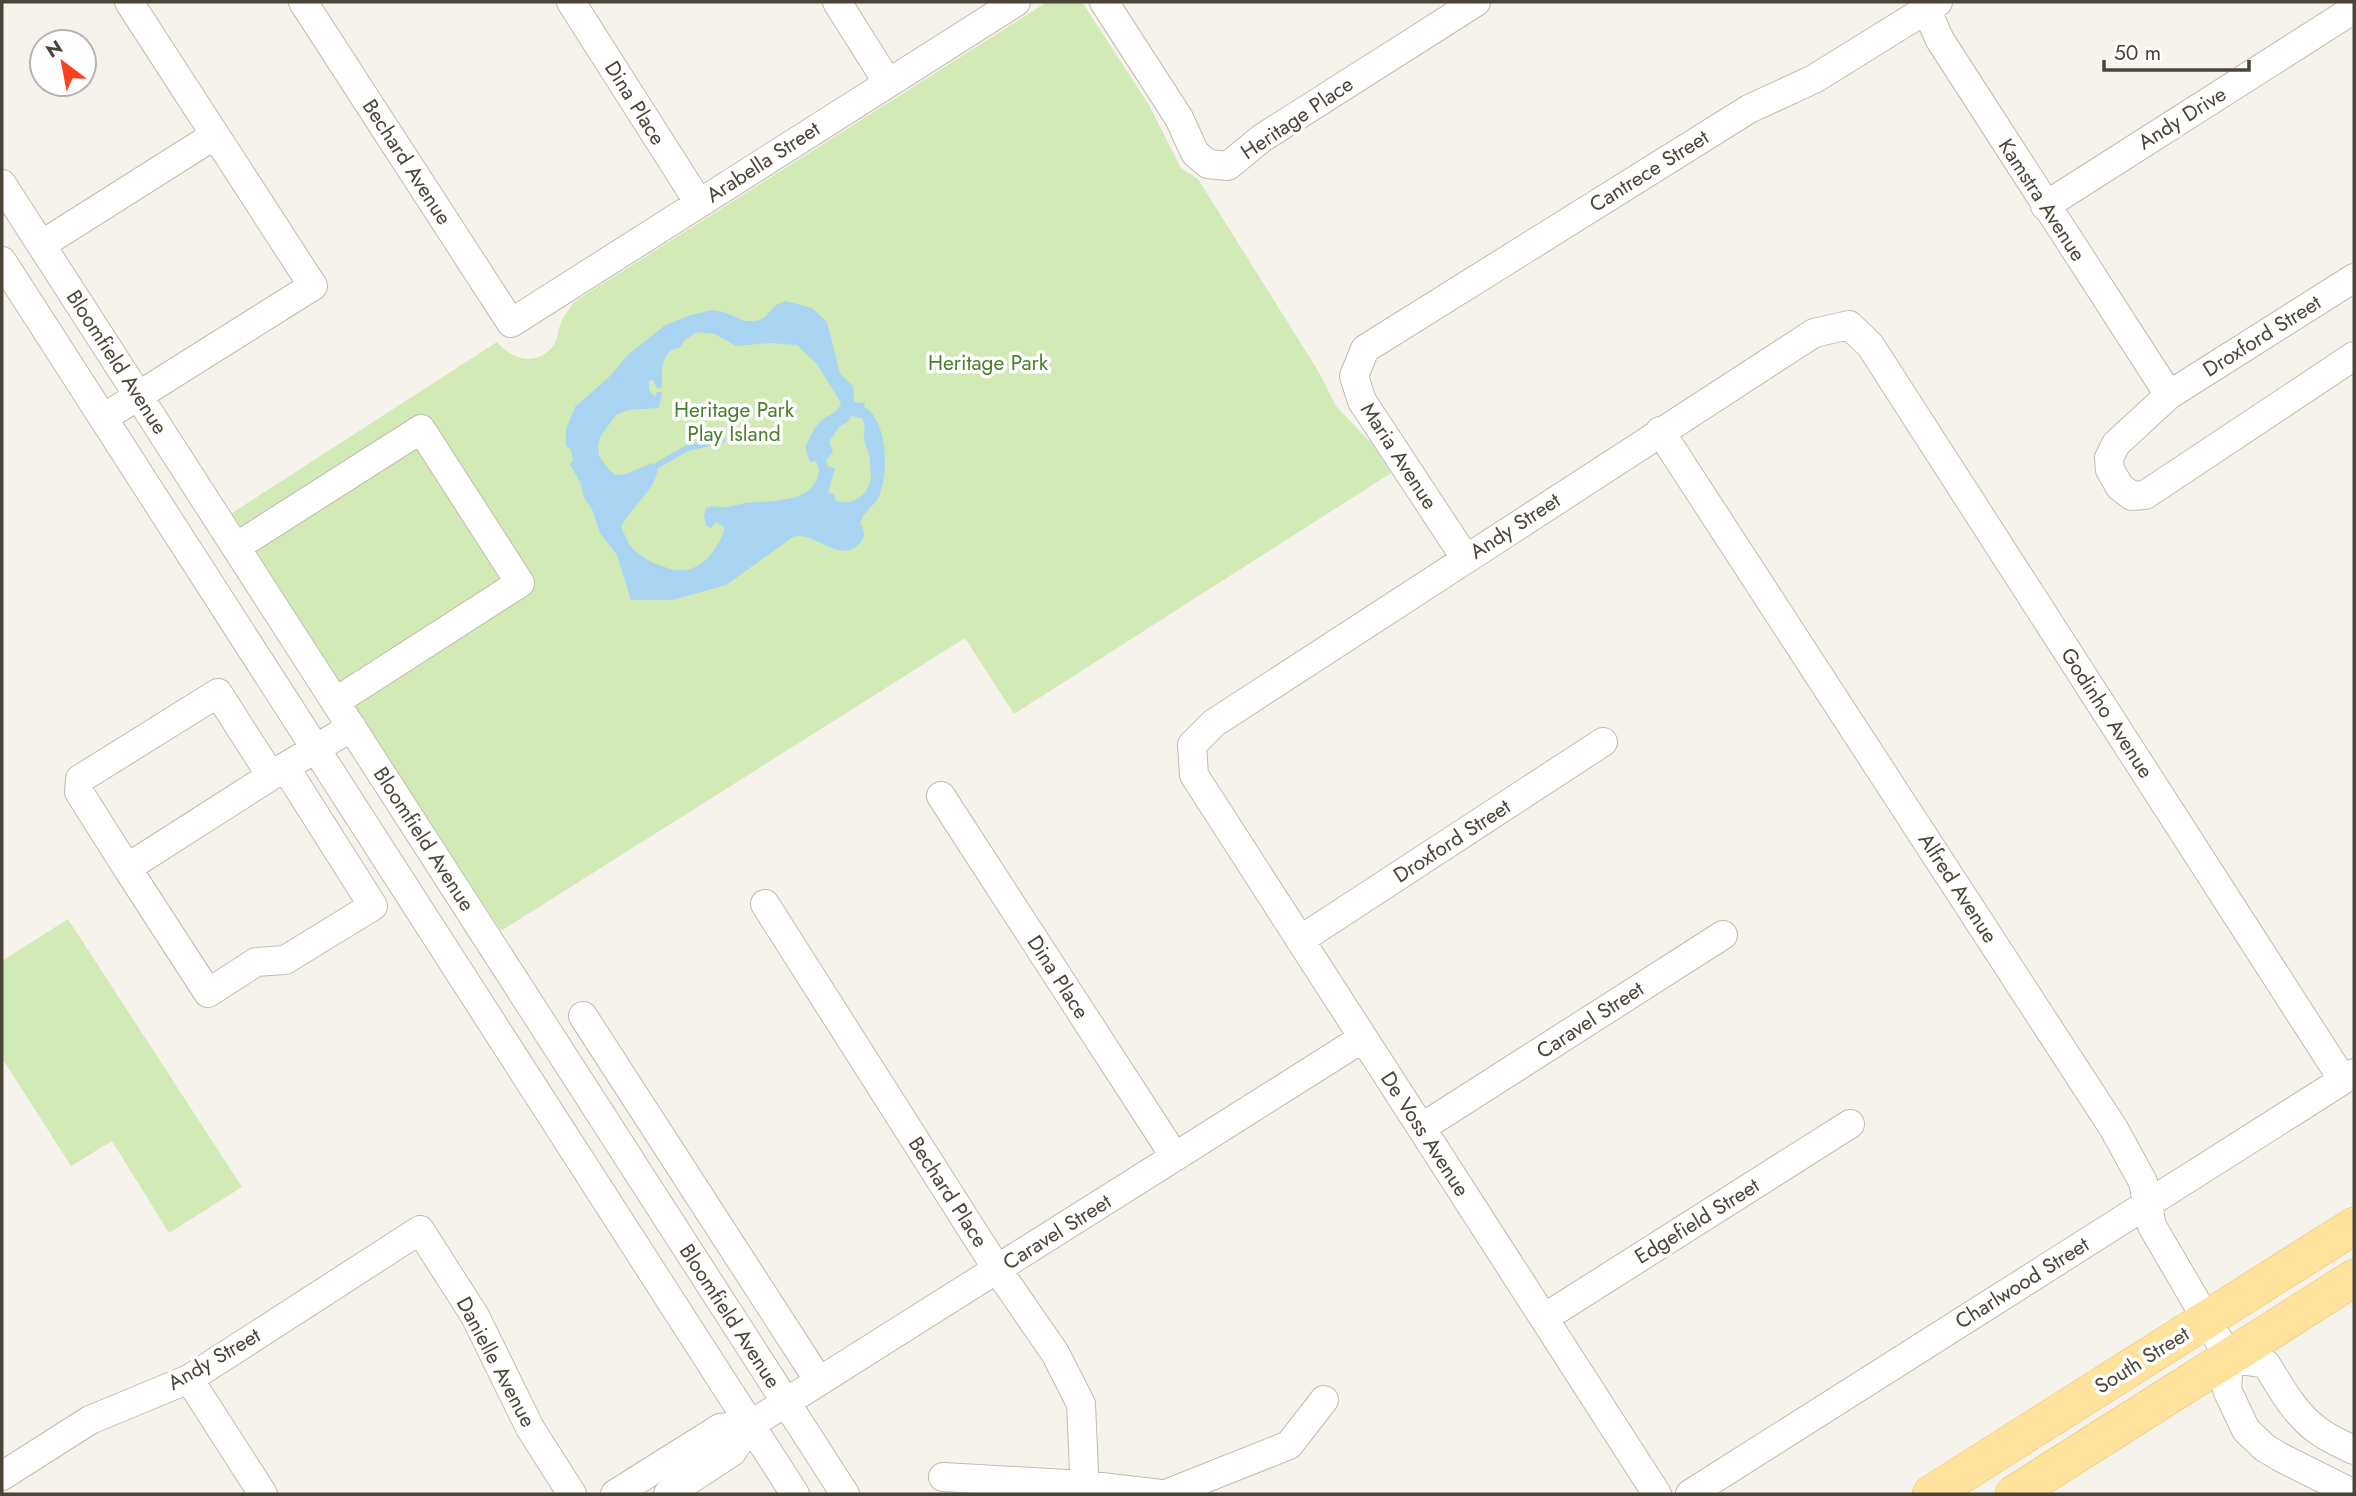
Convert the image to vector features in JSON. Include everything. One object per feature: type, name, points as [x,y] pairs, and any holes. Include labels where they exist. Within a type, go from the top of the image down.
[{"type":"main road","name":"South Street","points":[[1931,1494],[2354,1226]]},
{"type":"main road","name":"South Street","points":[[2014,1494],[2354,1278]]},
{"type":"street","points":[[103,418],[313,286],[129,2]]},
{"type":"street","name":"Bechard Avenue","points":[[303,2],[511,323]]},
{"type":"street","name":"Dina Place","points":[[571,2],[699,203]]},
{"type":"street","points":[[837,2],[888,83]]},
{"type":"street","name":"Arabella Street","points":[[511,323],[1016,2]]},
{"type":"street","name":"Heritage Place","points":[[1104,2],[1178,118],[1195,153],[1208,164],[1227,166],[1262,138],[1476,2]]},
{"type":"street","name":"Kamstra Avenue","points":[[1929,4],[1940,40],[2169,395]]},
{"type":"street","name":"Cantrece Street","points":[[1365,349],[1749,109],[1814,79],[1929,4]]},
{"type":"street","name":"Andy Drive","points":[[2045,206],[2354,9]]},
{"type":"street","points":[[41,245],[215,135]]},
{"type":"street","name":"Bloomfield Avenue","points":[[2,184],[845,1494]]},
{"type":"street","name":"Bloomfield Avenue","points":[[2,261],[794,1494]]},
{"type":"street","name":"Droxford Street","points":[[2351,287],[2169,395],[2116,444],[2109,458],[2110,470],[2120,487],[2132,496],[2145,495],[2354,356]]},
{"type":"street","name":"Andy Street","points":[[1194,775],[1192,745],[1214,723],[1814,333],[1849,326],[1870,345]]},
{"type":"street","name":"Godinho Avenue","points":[[1870,345],[2349,1076]]},
{"type":"street","name":"Maria Avenue","points":[[1365,349],[1354,376],[1362,401],[1466,559]]},
{"type":"street","points":[[236,547],[421,429],[520,583],[335,702]]},
{"type":"street","name":"Alfred Avenue","points":[[1660,431],[2114,1129],[2143,1182],[2152,1226],[2229,1358]]},
{"type":"street","points":[[373,906],[278,771],[218,693],[80,779],[79,792],[208,993],[256,962],[285,960],[405,888]]},
{"type":"street","points":[[127,868],[352,727]]},
{"type":"street","name":"Droxford Street","points":[[1300,940],[1604,742]]},
{"type":"street","name":"De Voss Avenue","points":[[1194,775],[1657,1494]]},
{"type":"street","name":"Dina Place","points":[[941,796],[1175,1157]]},
{"type":"street","name":"Bechard Place","points":[[765,904],[997,1269],[1055,1353],[1081,1404],[1085,1490]]},
{"type":"street","name":"Caravel Street","points":[[1421,1128],[1723,935]]},
{"type":"street","name":"Bloomfield Avenue","points":[[583,1016],[819,1381]]},
{"type":"street","name":"Caravel Street","points":[[750,1425],[1363,1038]]},
{"type":"street","name":"Charlwood Street","points":[[1690,1494],[2349,1076]]},
{"type":"street","name":"Edgefield Street","points":[[1544,1318],[1850,1124]]},
{"type":"street","name":"Andy Street","points":[[2,1476],[90,1420],[189,1379],[420,1230]]},
{"type":"street","name":"Danielle Avenue","points":[[420,1230],[475,1316],[530,1428],[572,1494]]},
{"type":"street","points":[[2354,1450],[2309,1424],[2266,1364],[2229,1358],[2227,1390],[2246,1430],[2265,1448],[2280,1457],[2354,1494]]},
{"type":"street","points":[[189,1379],[263,1494]]},
{"type":"street","points":[[943,1477],[1164,1494],[1289,1445],[1324,1400]]},
{"type":"street","points":[[2280,1457],[2309,1424]]},
{"type":"street","points":[[615,1494],[720,1428],[750,1425]]},
{"type":"street","points":[[668,1494],[732,1452],[750,1425]]},
{"type":"green space","name":"Heritage Park","points":[[1047,2],[1082,2],[1149,105],[1181,168],[1198,179],[1320,374],[1336,406],[1373,445],[1391,473],[1014,714],[965,638],[501,931],[229,515],[497,342],[510,353],[525,359],[547,353],[555,343],[562,320],[574,302]]},
{"type":"green space","points":[[68,919],[242,1187],[169,1233],[112,1141],[71,1166],[2,1058],[2,961]]},
{"type":"water","points":[[786,301],[812,308],[827,322],[840,374],[853,386],[854,402],[865,403],[864,407],[878,423],[884,448],[884,474],[879,496],[860,523],[863,538],[852,549],[844,551],[810,538],[793,537],[726,585],[672,600],[631,600],[617,555],[600,533],[592,509],[584,498],[581,484],[570,464],[573,461],[571,450],[566,446],[566,429],[575,407],[608,378],[629,354],[664,326],[712,310],[745,321],[757,321],[776,305]],"holes":[[[697,332],[715,334],[736,346],[770,343],[797,345],[817,364],[841,403],[813,431],[805,447],[810,462],[816,461],[819,469],[816,481],[810,489],[791,498],[706,508],[706,526],[711,528],[716,522],[724,527],[724,532],[707,559],[691,569],[682,570],[659,565],[635,551],[621,527],[654,482],[658,465],[652,463],[626,474],[616,475],[599,456],[598,446],[600,437],[616,415],[628,410],[659,408],[662,392],[657,392],[655,397],[649,390],[649,381],[653,380],[657,388],[662,388],[662,369],[666,357]],[[851,416],[862,418],[871,476],[868,489],[860,498],[842,502],[836,501],[834,494],[828,493],[835,468],[828,467],[826,461],[833,451],[829,442]]]},
{"type":"waterway","points":[[658,465],[687,448],[722,440]]},
{"type":"park label","name":"Heritage Park Play Island","points":[[734,422]]}]
